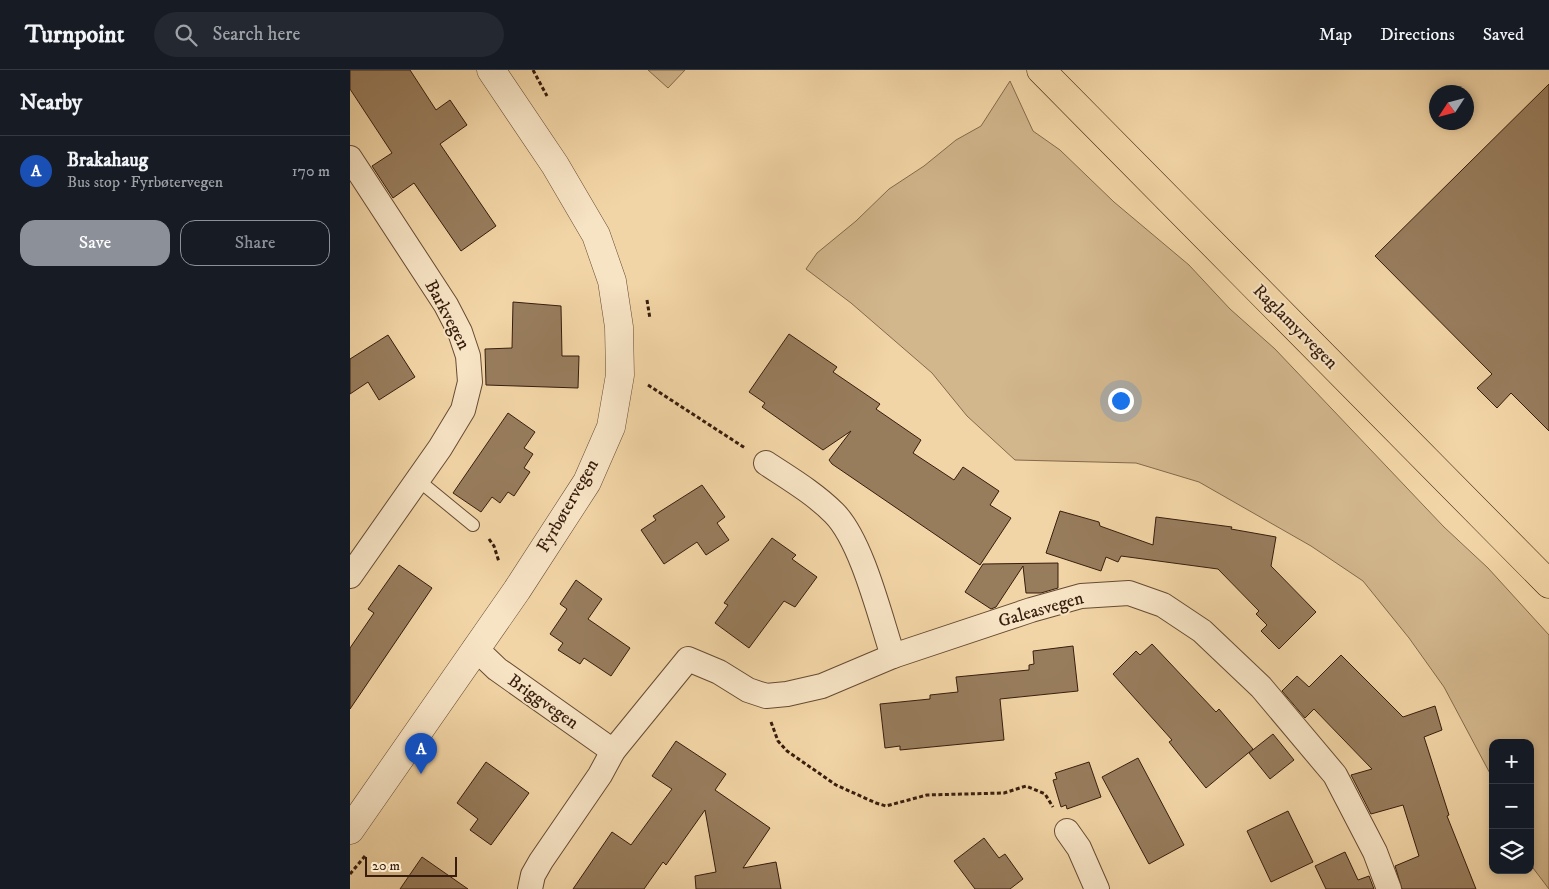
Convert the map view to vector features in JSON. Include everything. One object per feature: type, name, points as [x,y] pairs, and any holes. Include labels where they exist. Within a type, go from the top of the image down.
[{"type":"highway","name":"Raglamyrvegen","points":[[1041,70],[1549,584]]},
{"type":"highway","points":[[1060,70],[1080,109]]},
{"type":"street","name":"Fyrbøtervegen","points":[[350,830],[517,590],[587,482],[611,427],[620,375],[619,327],[612,281],[596,235],[555,165],[491,70]]},
{"type":"street","name":"Barkvegen","points":[[350,158],[446,305],[460,332],[468,356],[470,382],[463,410],[418,480],[350,576]]},
{"type":"street","points":[[766,463],[812,494],[835,514],[852,538],[893,656]]},
{"type":"street","name":"Galeasvegen","points":[[766,696],[822,686],[893,656],[1031,610],[1081,596],[1129,593],[1163,605],[1202,631],[1261,687],[1335,775],[1375,852],[1390,889]]},
{"type":"street","name":"Briggvegen","points":[[475,648],[497,669],[613,752]]},
{"type":"street","points":[[530,889],[533,875],[541,861],[600,776],[613,752],[688,659],[719,672],[748,690],[766,696]]},
{"type":"street","points":[[1067,831],[1079,848],[1097,889]]},
{"type":"lane","points":[[418,480],[473,525]]},
{"type":"path","points":[[766,696],[768,712],[774,731],[787,751],[836,785],[864,798],[886,806],[927,795],[997,794],[1026,786],[1045,794],[1067,831]]},
{"type":"shaded area","points":[[648,70],[685,70],[668,88]]},
{"type":"shaded area","points":[[1010,81],[1033,131],[1060,150],[1114,202],[1189,265],[1230,309],[1275,349],[1444,527],[1488,568],[1549,635],[1549,889],[1534,869],[1534,739],[1489,739],[1489,771],[1444,687],[1409,638],[1363,581],[1311,546],[1199,482],[1136,463],[1015,460],[967,416],[932,373],[851,303],[806,269],[817,253],[856,221],[889,189],[924,166],[956,140],[981,126]]},
{"type":"building","points":[[350,70],[410,70],[436,110],[450,100],[467,125],[440,144],[496,226],[461,251],[414,183],[393,198],[372,166],[392,153],[350,89]]},
{"type":"building","points":[[1549,84],[1549,431],[1511,393],[1497,408],[1477,388],[1492,374],[1375,256]]},
{"type":"building","points":[[513,302],[561,306],[562,356],[579,356],[578,388],[486,385],[485,349],[512,348]]},
{"type":"building","points":[[789,334],[837,367],[833,372],[880,404],[876,409],[921,440],[913,453],[954,480],[963,467],[999,491],[990,505],[1011,518],[980,565],[832,464],[829,460],[851,431],[823,450],[762,407],[765,403],[749,392]]},
{"type":"building","points":[[388,335],[415,377],[379,400],[368,382],[350,394],[350,359]]},
{"type":"building","points":[[508,413],[535,432],[524,448],[533,454],[524,468],[530,472],[514,496],[508,492],[500,503],[492,497],[481,512],[453,493]]},
{"type":"building","points":[[702,485],[725,517],[717,523],[729,540],[706,555],[697,542],[664,564],[641,530],[656,520],[653,516]]},
{"type":"building","points":[[1060,511],[1099,522],[1100,526],[1153,545],[1156,517],[1232,527],[1231,529],[1276,537],[1271,566],[1316,612],[1279,649],[1261,631],[1267,625],[1256,614],[1259,611],[1218,569],[1121,556],[1118,562],[1106,557],[1101,571],[1046,553]]},
{"type":"building","points":[[772,538],[796,555],[792,559],[817,577],[795,607],[784,601],[749,648],[715,623],[728,605],[724,603]]},
{"type":"building","points":[[1058,563],[1058,588],[1041,593],[1026,593],[1023,566],[996,607],[991,609],[965,592],[983,564]]},
{"type":"building","points":[[399,565],[432,588],[350,709],[350,648],[374,613],[368,609]]},
{"type":"building","points":[[576,580],[602,599],[588,619],[630,648],[611,676],[584,658],[580,664],[558,650],[563,643],[550,634],[567,609],[560,604]]},
{"type":"building","points":[[1152,644],[1216,712],[1219,709],[1253,749],[1206,788],[1169,742],[1172,740],[1113,674],[1136,651],[1140,655]]},
{"type":"building","points":[[1073,646],[1078,691],[1000,699],[1004,740],[900,750],[900,746],[885,748],[880,704],[930,699],[930,695],[958,692],[956,677],[1029,670],[1029,665],[1034,664],[1033,651]]},
{"type":"building","points":[[1341,655],[1403,717],[1435,706],[1442,730],[1424,737],[1449,815],[1447,816],[1476,889],[1402,889],[1395,866],[1419,856],[1403,805],[1371,814],[1351,775],[1372,769],[1314,709],[1305,718],[1282,691],[1297,676],[1309,687]]},
{"type":"building","points":[[1273,734],[1294,760],[1270,779],[1249,753]]},
{"type":"building","points":[[676,741],[726,774],[715,790],[770,828],[743,868],[776,862],[781,889],[696,889],[695,876],[716,872],[705,810],[666,865],[663,862],[644,889],[573,889],[612,832],[631,845],[672,789],[652,776]]},
{"type":"building","points":[[1138,758],[1184,845],[1149,864],[1102,777]]},
{"type":"building","points":[[486,762],[529,793],[491,845],[470,830],[478,819],[457,803]]},
{"type":"building","points":[[1089,762],[1101,797],[1067,809],[1066,805],[1061,807],[1053,780],[1057,779],[1055,773]]},
{"type":"building","points":[[1288,811],[1313,862],[1271,882],[1247,831]]},
{"type":"building","points":[[984,838],[999,858],[1005,854],[1023,879],[1010,889],[975,889],[954,861]]},
{"type":"building","points":[[1345,852],[1358,880],[1369,876],[1374,889],[1326,889],[1315,866]]},
{"type":"building","points":[[422,857],[468,889],[400,889]]},
{"type":"place","name":"Brakahaug","points":[[421,774]]}]
